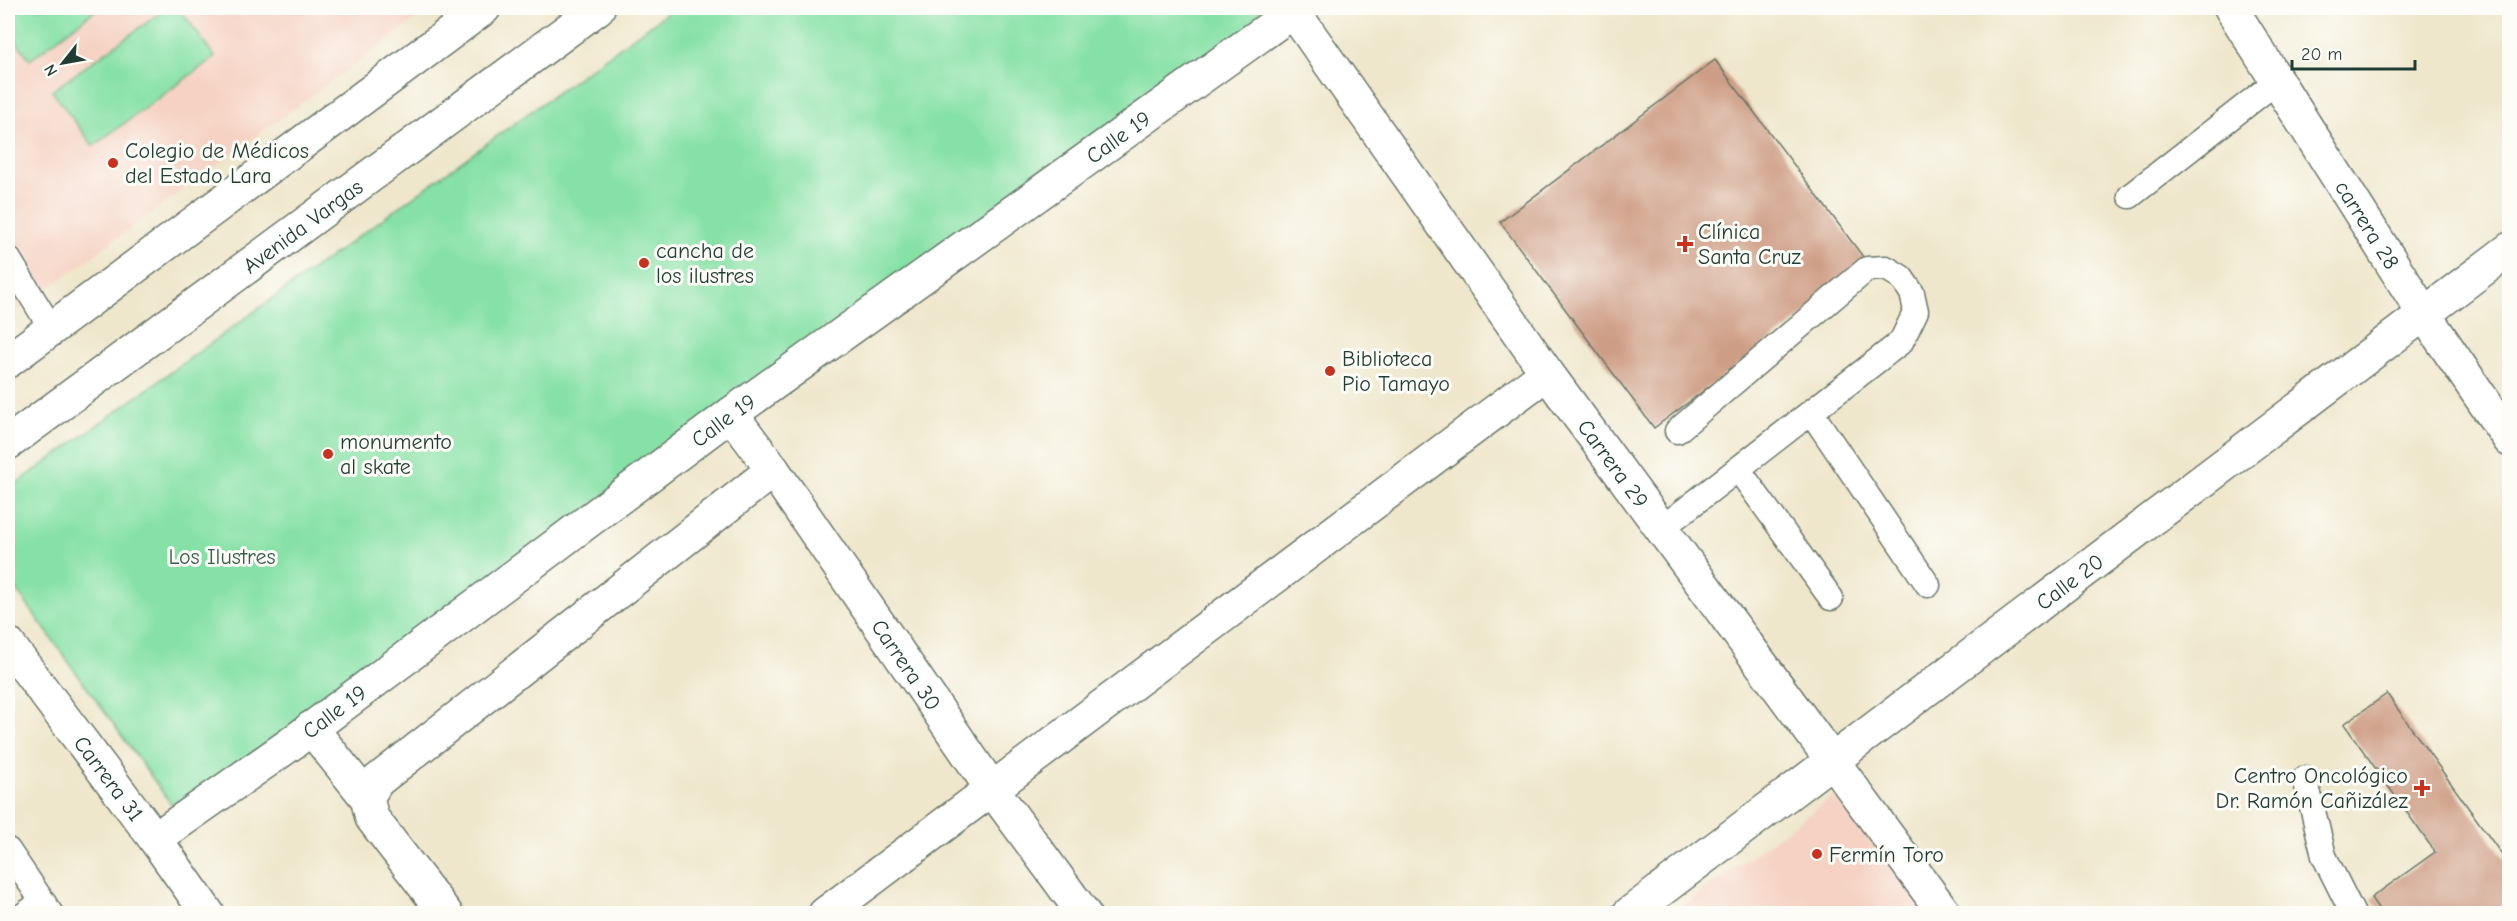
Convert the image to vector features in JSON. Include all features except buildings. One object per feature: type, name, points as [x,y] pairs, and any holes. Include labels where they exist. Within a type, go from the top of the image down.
[{"type":"street","points":[[8,361],[484,8]]},
{"type":"street","name":"Avenida Vargas","points":[[8,443],[598,8]]},
{"type":"street","name":"Carrera 29","points":[[1294,8],[1547,373],[1945,914]]},
{"type":"street","name":"Calle 19","points":[[155,839],[311,728],[731,414],[1294,8]]},
{"type":"street","name":"carrera 28","points":[[2231,8],[2424,314],[2510,440]]},
{"type":"street","name":"Calle 20","points":[[1629,914],[2510,249]]},
{"type":"street","points":[[825,914],[1547,373]]},
{"type":"street","name":"Carrera 30","points":[[731,414],[773,470],[992,789],[1084,914]]},
{"type":"street","points":[[367,798],[377,782],[773,470]]},
{"type":"street","name":"Carrera 31","points":[[8,644],[155,839],[208,914]]},
{"type":"street","points":[[311,728],[367,798],[372,818],[446,914]]},
{"type":"lane","points":[[2130,196],[2277,81]]},
{"type":"lane","points":[[8,258],[51,328]]},
{"type":"lane","points":[[1662,528],[1901,342],[1916,311],[1912,293],[1901,277],[1886,268],[1867,269],[1677,431]]},
{"type":"lane","points":[[1811,412],[1928,585]]},
{"type":"lane","points":[[1738,469],[1831,598]]},
{"type":"lane","points":[[2305,778],[2324,856],[2354,914]]},
{"type":"lane","points":[[8,850],[40,909]]},
{"type":"shaded area","name":"Colegio de Médicos del Estado Lara","points":[[8,8],[431,8],[8,318]]},
{"type":"shaded area","name":"Fermín Toro","points":[[1835,795],[1925,913],[1672,914]]},
{"type":"green space","points":[[8,8],[98,8],[30,60],[8,30]]},
{"type":"green space","points":[[167,8],[179,8],[215,57],[93,146],[52,91]]},
{"type":"green space","name":"Los Ilustres","points":[[674,8],[1258,8],[1265,17],[176,811],[8,578],[8,490]]},
{"type":"place","name":"Colegio de Médicos del Estado Lara","points":[[113,163]]},
{"type":"place","name":"Clínica Santa Cruz","points":[[1685,244]]},
{"type":"place","name":"cancha de los ilustres","points":[[644,263]]},
{"type":"place","name":"Biblioteca Pio Tamayo","points":[[1330,371]]},
{"type":"place","name":"monumento al skate","points":[[328,454]]},
{"type":"place","name":"Centro Oncológico Dr. Ramón Cañizález","points":[[2422,788]]},
{"type":"place","name":"Fermín Toro","points":[[1817,854]]}]
